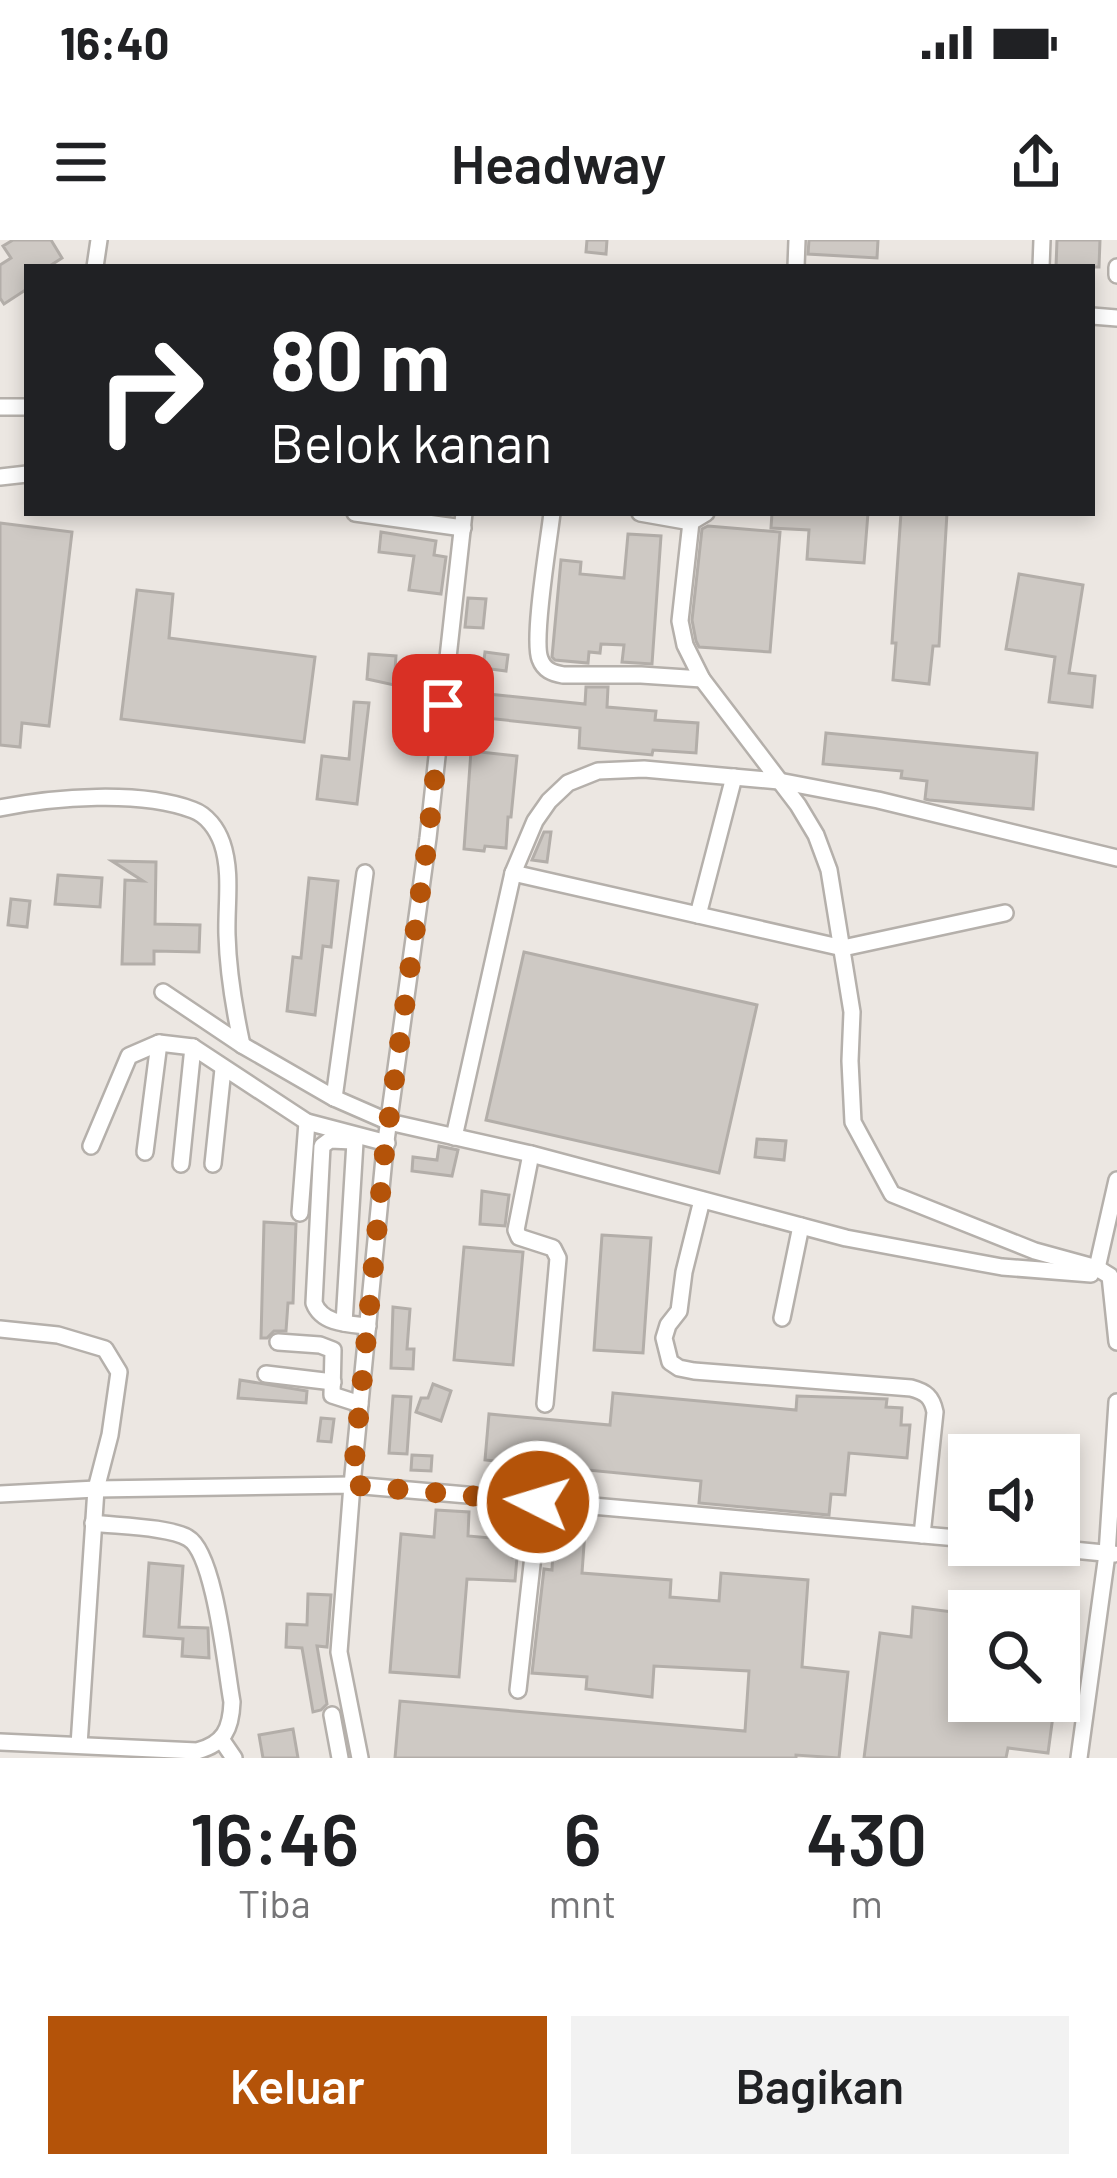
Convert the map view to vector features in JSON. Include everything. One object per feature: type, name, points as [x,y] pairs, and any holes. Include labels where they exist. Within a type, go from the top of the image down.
[{"type":"lane","points":[[360,1758],[339,1652],[352,1485],[388,1122],[428,838],[463,520],[397,516]]},
{"type":"lane","points":[[552,516],[539,626],[538,651],[544,666],[563,675],[702,679]]},
{"type":"lane","points":[[698,518],[680,621],[685,645],[702,679],[816,836],[830,870],[852,1012],[853,1122],[892,1194],[1035,1251],[1108,1274]]},
{"type":"lane","points":[[454,1136],[513,873],[535,820],[568,783],[598,771],[621,770],[779,781],[878,800],[1117,859]]},
{"type":"lane","points":[[698,915],[734,777]]},
{"type":"lane","points":[[0,808],[70,798],[119,798],[196,811],[213,824],[228,869],[229,971],[242,1045]]},
{"type":"lane","points":[[334,1098],[365,873]]},
{"type":"lane","points":[[513,873],[843,948],[1005,914]]},
{"type":"lane","points":[[163,992],[242,1045],[334,1098],[388,1122],[531,1154],[846,1238],[1002,1267],[1108,1274]]},
{"type":"lane","points":[[91,1146],[129,1056],[159,1043],[193,1047],[307,1122],[386,1145]]},
{"type":"lane","points":[[145,1152],[159,1043]]},
{"type":"lane","points":[[181,1164],[193,1047]]},
{"type":"lane","points":[[213,1164],[223,1069]]},
{"type":"lane","points":[[300,1213],[307,1122]]},
{"type":"lane","points":[[344,1323],[356,1142]]},
{"type":"lane","points":[[368,1326],[318,1312],[314,1303],[322,1143],[386,1145]]},
{"type":"lane","points":[[531,1154],[516,1230],[519,1238],[550,1246],[558,1258],[545,1404]]},
{"type":"lane","points":[[1117,1180],[1108,1274],[1117,1342]]},
{"type":"lane","points":[[702,1200],[679,1311],[664,1338],[670,1361],[694,1371],[924,1392],[935,1412],[922,1534]]},
{"type":"lane","points":[[782,1318],[800,1226]]},
{"type":"lane","points":[[0,1329],[58,1335],[105,1349],[118,1372],[110,1435],[96,1489],[79,1745]]},
{"type":"lane","points":[[278,1342],[333,1350],[332,1395],[360,1404]]},
{"type":"lane","points":[[266,1374],[333,1382]]},
{"type":"lane","points":[[1079,1758],[1112,1554],[1117,1402]]},
{"type":"lane","points":[[0,1494],[352,1485],[948,1537]]},
{"type":"lane","points":[[518,1690],[538,1502]]},
{"type":"lane","points":[[0,1742],[197,1751],[217,1744],[231,1722],[232,1702],[212,1583],[202,1552],[190,1538],[170,1532],[93,1523]]},
{"type":"lane","points":[[1080,1551],[1112,1554]]},
{"type":"lane","points":[[332,1715],[340,1758]]},
{"type":"lane","points":[[221,1739],[234,1758]]},
{"type":"building","points":[[13,240],[51,240],[62,258],[53,264],[24,264],[24,291],[4,304],[0,265],[11,258],[3,246]]},
{"type":"building","points":[[587,240],[607,240],[606,254],[586,252]]},
{"type":"building","points":[[809,240],[878,240],[877,258],[808,254]]},
{"type":"building","points":[[1057,240],[1100,240],[1099,267],[1056,264]]},
{"type":"building","points":[[772,516],[868,516],[864,563],[807,559],[809,530],[771,528]]},
{"type":"building","points":[[901,516],[947,516],[939,646],[933,646],[929,684],[893,680],[896,643],[892,643]]},
{"type":"building","points":[[0,523],[72,532],[49,726],[22,723],[20,747],[0,745]]},
{"type":"building","points":[[702,529],[780,532],[770,652],[699,647],[696,641],[692,620]]},
{"type":"building","points":[[381,532],[436,541],[434,555],[446,557],[441,594],[409,590],[414,556],[379,552]]},
{"type":"building","points":[[628,534],[661,536],[652,664],[622,662],[624,645],[601,644],[600,653],[589,652],[588,663],[555,660],[561,560],[581,562],[580,574],[624,578]]},
{"type":"building","points":[[1019,574],[1083,585],[1069,673],[1095,676],[1092,707],[1049,702],[1055,657],[1006,649]]},
{"type":"building","points":[[137,590],[173,594],[169,638],[315,657],[304,742],[121,719]]},
{"type":"building","points":[[468,598],[486,599],[483,628],[465,627]]},
{"type":"building","points":[[485,652],[508,655],[506,671],[483,668]]},
{"type":"building","points":[[369,654],[396,656],[394,685],[367,679]]},
{"type":"building","points":[[586,687],[608,687],[607,707],[656,711],[655,720],[698,723],[696,753],[653,750],[652,755],[579,748],[580,728],[476,717],[478,693],[585,704]]},
{"type":"building","points":[[354,702],[369,703],[357,804],[317,799],[322,756],[349,759]]},
{"type":"building","points":[[826,733],[1037,753],[1033,809],[929,800],[925,799],[927,781],[901,778],[902,771],[823,764]]},
{"type":"building","points":[[471,751],[517,756],[506,848],[464,849]]},
{"type":"building","points":[[544,832],[551,832],[547,862],[532,860]]},
{"type":"building","points":[[112,861],[156,862],[155,924],[200,925],[199,952],[154,951],[154,964],[122,964],[125,880],[143,881]]},
{"type":"building","points":[[58,875],[102,878],[100,907],[55,904]]},
{"type":"building","points":[[309,878],[338,881],[331,947],[323,946],[315,1015],[287,1011],[293,957],[301,958]]},
{"type":"building","points":[[11,899],[30,901],[27,927],[8,925]]},
{"type":"building","points":[[524,952],[757,1005],[719,1173],[486,1120]]},
{"type":"building","points":[[757,1139],[786,1141],[784,1160],[755,1157]]},
{"type":"building","points":[[439,1146],[458,1150],[452,1176],[412,1171],[413,1157],[437,1160]]},
{"type":"building","points":[[482,1191],[509,1195],[505,1226],[480,1224]]},
{"type":"building","points":[[264,1222],[296,1224],[293,1303],[288,1303],[286,1331],[261,1338]]},
{"type":"building","points":[[602,1235],[651,1238],[643,1353],[594,1350]]},
{"type":"building","points":[[464,1247],[523,1252],[513,1365],[454,1360]]},
{"type":"building","points":[[393,1307],[410,1309],[407,1349],[414,1349],[413,1369],[391,1368]]},
{"type":"building","points":[[240,1380],[307,1391],[306,1403],[238,1398]]},
{"type":"building","points":[[433,1384],[451,1391],[441,1421],[416,1412]]},
{"type":"building","points":[[613,1393],[796,1410],[797,1396],[887,1399],[886,1407],[902,1408],[901,1425],[910,1425],[907,1458],[849,1453],[845,1495],[831,1494],[829,1515],[699,1503],[701,1481],[485,1460],[489,1414],[610,1425]]},
{"type":"building","points":[[393,1396],[411,1397],[407,1454],[389,1453]]},
{"type":"building","points":[[321,1418],[334,1419],[331,1442],[318,1441]]},
{"type":"building","points":[[412,1455],[432,1456],[431,1471],[411,1470]]},
{"type":"building","points":[[436,1510],[469,1512],[468,1536],[514,1540],[513,1557],[517,1557],[515,1581],[467,1579],[459,1677],[390,1672],[401,1534],[434,1537]]},
{"type":"building","points":[[554,1529],[585,1531],[582,1573],[671,1580],[670,1597],[719,1601],[721,1573],[808,1580],[802,1667],[848,1672],[839,1758],[395,1758],[400,1701],[745,1731],[749,1671],[654,1666],[652,1697],[586,1689],[587,1677],[532,1673],[544,1569],[552,1570]]},
{"type":"building","points":[[149,1563],[183,1566],[179,1627],[208,1628],[209,1658],[182,1656],[183,1639],[144,1636]]},
{"type":"building","points":[[308,1594],[331,1595],[327,1647],[317,1646],[327,1704],[313,1712],[302,1648],[286,1647],[287,1624],[307,1625]]},
{"type":"building","points":[[913,1607],[948,1611],[948,1722],[1052,1722],[1048,1753],[1008,1748],[1006,1758],[864,1758],[880,1633],[911,1637]]},
{"type":"building","points":[[293,1729],[298,1758],[263,1758],[259,1735]]},
{"type":"route","points":[[443,705],[385,1148],[352,1485],[538,1502]]}]
